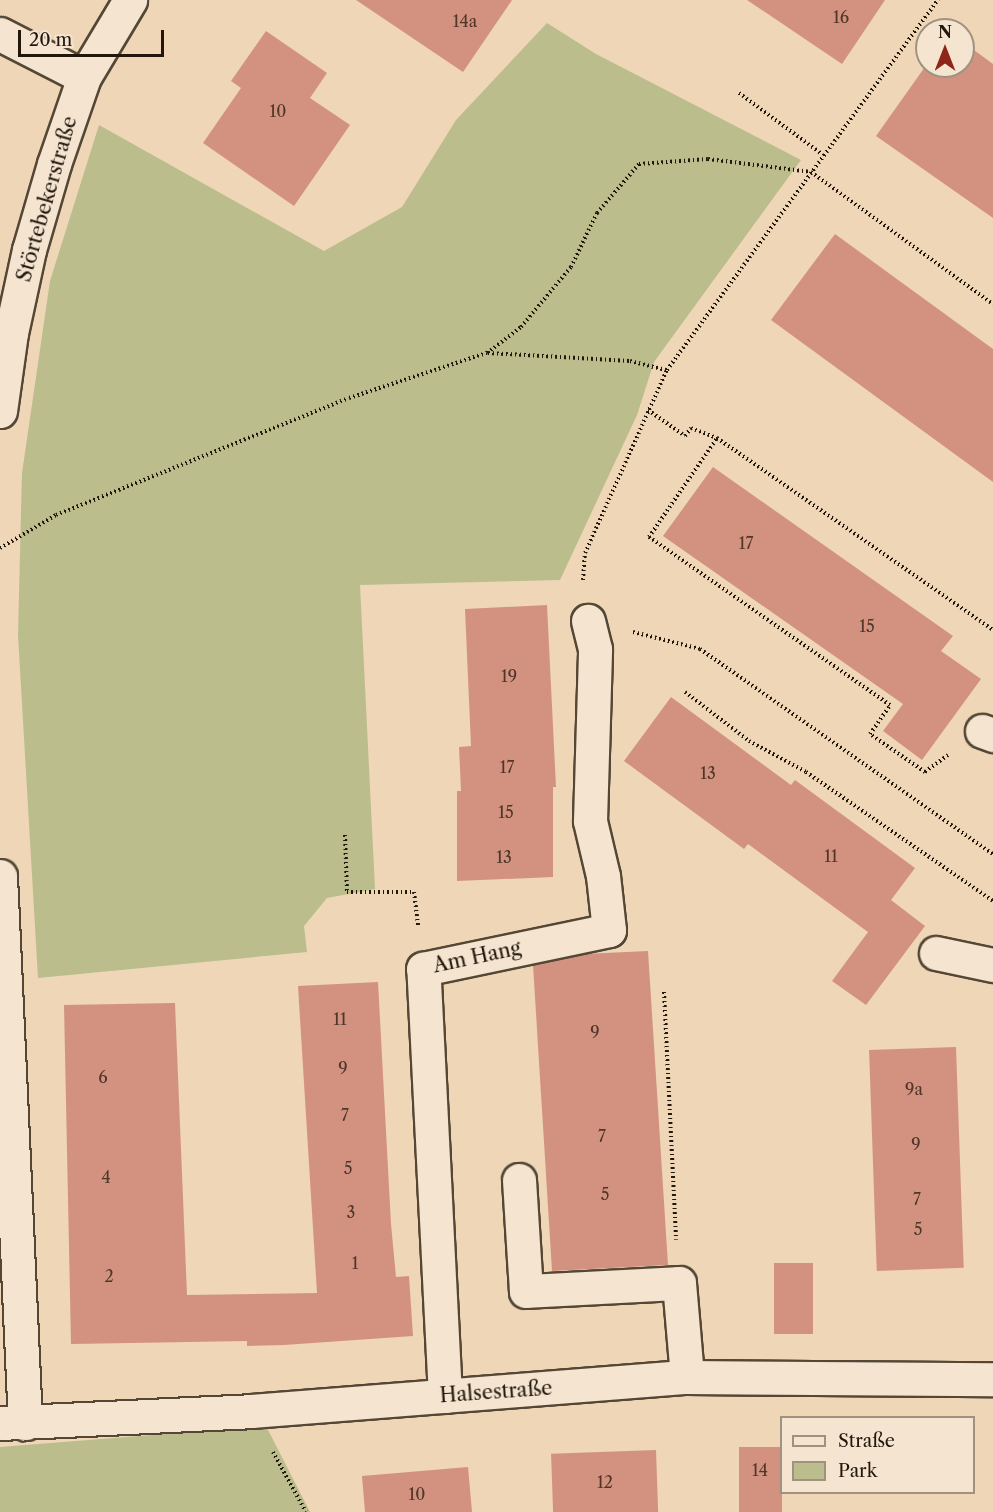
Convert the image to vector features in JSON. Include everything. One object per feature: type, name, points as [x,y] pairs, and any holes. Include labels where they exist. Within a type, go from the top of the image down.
[{"type":"street","name":"Störtebekerstraße","points":[[0,411],[11,333],[30,250],[54,164],[84,77],[130,0]]},
{"type":"street","points":[[0,34],[84,77]]},
{"type":"street","name":"Am Hang","points":[[445,1396],[423,969],[609,930],[603,876],[590,821],[595,649],[588,621]]},
{"type":"street","points":[[0,876],[12,1423]]},
{"type":"street","points":[[936,953],[993,965]]},
{"type":"street","points":[[519,1180],[526,1291],[679,1283],[687,1377]]},
{"type":"street","name":"Halsestraße","points":[[12,1423],[251,1411],[687,1377],[993,1379]]},
{"type":"path","points":[[938,0],[667,370],[585,553],[581,596],[588,621],[700,648],[993,854]]},
{"type":"path","points":[[739,93],[824,155]]},
{"type":"path","points":[[0,548],[57,515],[350,398],[487,353],[521,327],[571,267],[597,213],[639,164],[708,159],[811,172],[993,304]]},
{"type":"path","points":[[487,353],[630,361],[667,370]]},
{"type":"path","points":[[648,411],[685,436],[690,428],[717,438],[993,630]]},
{"type":"path","points":[[717,438],[649,537],[890,705],[870,734],[925,772],[987,733]]},
{"type":"path","points":[[685,692],[749,741],[806,772],[993,901]]},
{"type":"path","points":[[345,835],[347,892],[414,892],[423,969]]},
{"type":"path","points":[[663,992],[679,1283]]},
{"type":"path","points":[[251,1411],[306,1512]]},
{"type":"green space","points":[[547,23],[596,54],[801,160],[654,362],[637,415],[560,580],[360,585],[375,889],[327,898],[304,926],[307,952],[38,978],[18,635],[22,473],[50,281],[99,125],[324,251],[402,207],[456,120]]},
{"type":"green space","points":[[266,1426],[310,1512],[0,1512],[0,1447]]},
{"type":"building","points":[[356,0],[512,0],[463,72]]},
{"type":"building","points":[[747,0],[885,0],[842,64]]},
{"type":"building","points":[[266,31],[327,73],[310,98],[350,125],[294,206],[203,143],[241,88],[231,81]]},
{"type":"building","points":[[975,51],[993,64],[993,218],[876,136],[917,78],[975,78]]},
{"type":"building","points":[[835,234],[993,349],[993,482],[771,320]]},
{"type":"building","points":[[713,467],[953,636],[941,651],[981,679],[922,760],[883,731],[903,704],[663,536]]},
{"type":"building","points":[[547,605],[556,787],[553,787],[553,877],[457,881],[457,791],[461,791],[459,747],[471,746],[465,609]]},
{"type":"building","points":[[671,697],[791,785],[795,780],[915,868],[891,900],[925,926],[866,1005],[832,981],[868,932],[748,844],[744,849],[624,761]]},
{"type":"building","points":[[648,951],[668,1265],[552,1271],[533,965],[584,954]]},
{"type":"building","points":[[378,982],[396,1277],[409,1276],[413,1336],[247,1346],[247,1341],[71,1344],[64,1005],[175,1003],[187,1295],[317,1293],[298,986]]},
{"type":"building","points":[[956,1047],[964,1268],[877,1271],[869,1050]]},
{"type":"building","points":[[774,1263],[813,1263],[813,1334],[774,1334]]},
{"type":"building","points":[[739,1447],[780,1447],[782,1512],[739,1512]]},
{"type":"building","points":[[656,1450],[658,1512],[553,1512],[551,1454]]},
{"type":"building","points":[[468,1467],[472,1512],[365,1512],[362,1476]]}]
